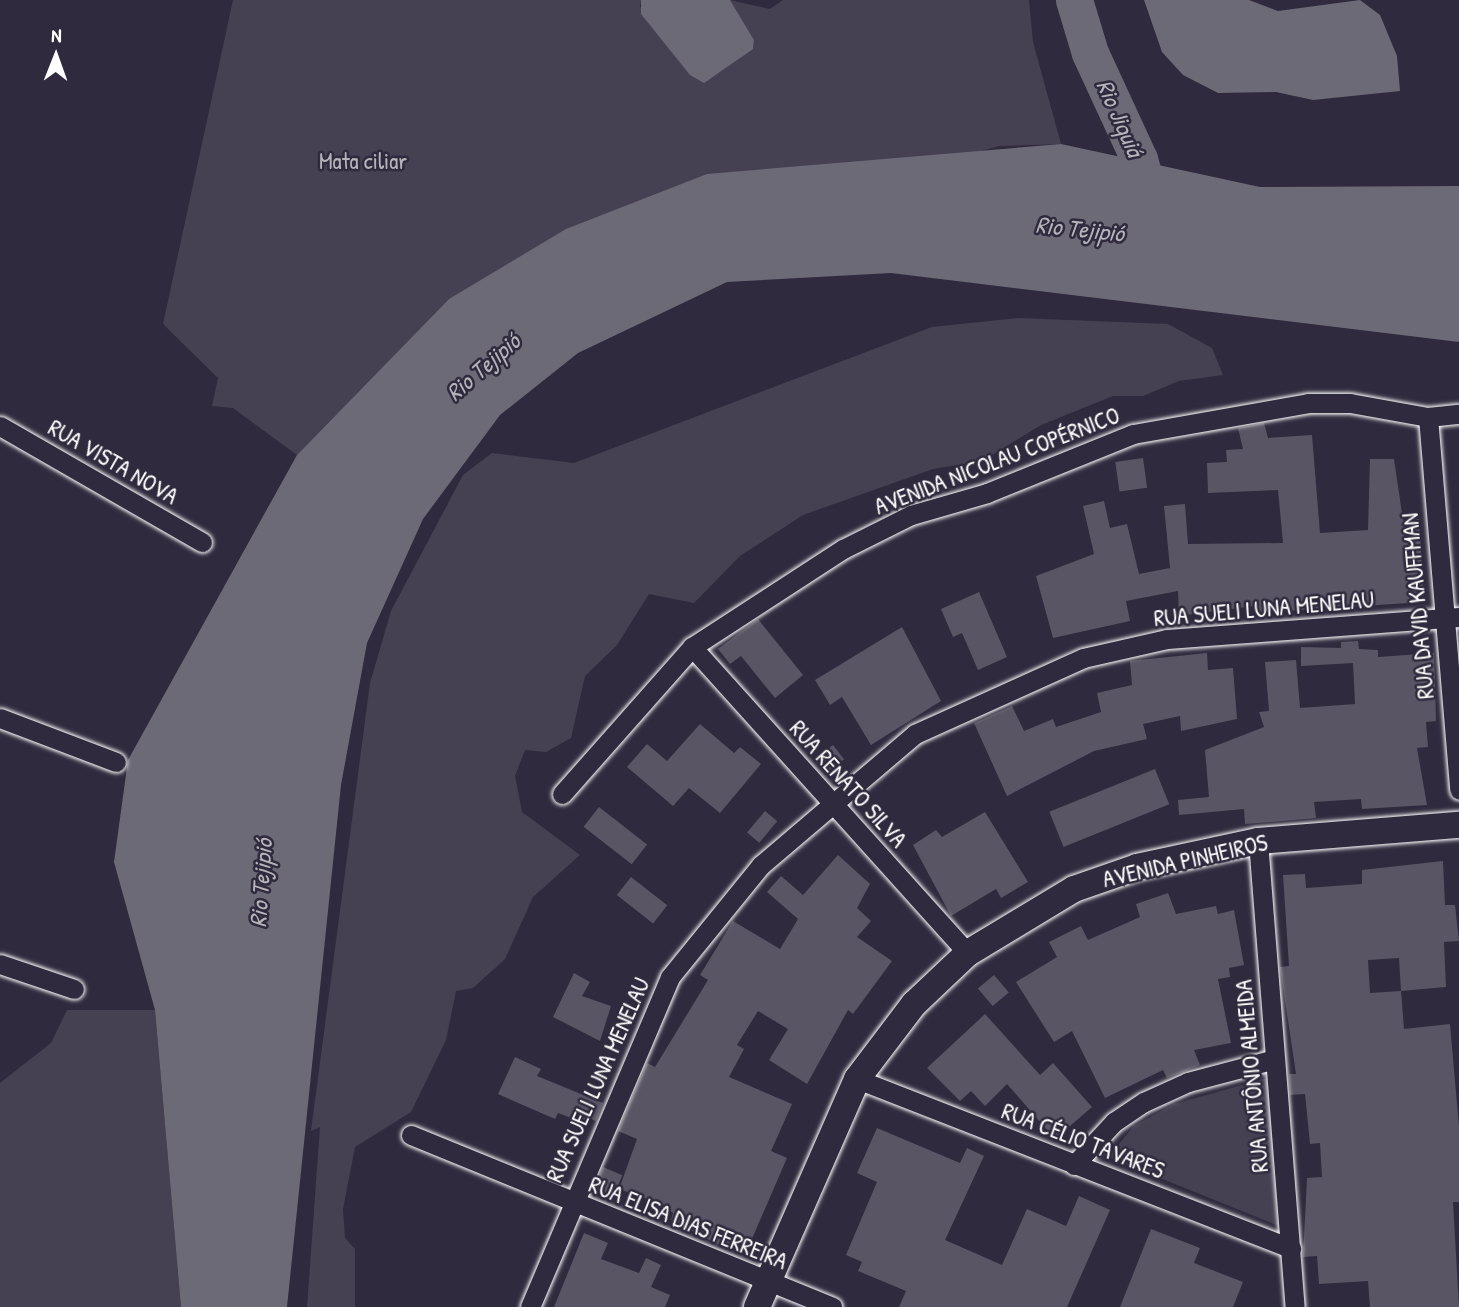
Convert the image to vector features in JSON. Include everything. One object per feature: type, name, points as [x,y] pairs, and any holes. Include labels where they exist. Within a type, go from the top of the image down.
[{"type":"street","name":"AVENIDA NICOLAU COPÉRNICO","points":[[562,794],[692,647],[843,549],[911,515],[987,493],[1133,435],[1308,403],[1350,403],[1428,417],[1459,414]]},
{"type":"street","name":"RUA DAVID KAUFFMAN","points":[[1428,417],[1451,618],[1459,790]]},
{"type":"street","name":"RUA VISTA NOVA","points":[[0,426],[202,542]]},
{"type":"street","name":"RUA SUELI LUNA MENELAU","points":[[530,1307],[571,1203],[670,977],[761,865],[831,802],[915,734],[1083,658],[1167,639],[1451,618]]},
{"type":"street","name":"RUA RENATO SILVA","points":[[692,647],[968,953]]},
{"type":"street","points":[[0,718],[116,762]]},
{"type":"street","name":"AVENIDA PINHEIROS","points":[[757,1307],[857,1079],[914,1003],[968,953],[1074,889],[1258,841],[1459,825]]},
{"type":"street","name":"RUA ANTÔNIO ALMEIDA","points":[[1258,841],[1295,1307]]},
{"type":"street","points":[[0,964],[74,989]]},
{"type":"street","points":[[1074,1165],[1114,1122],[1144,1102],[1188,1082],[1275,1059]]},
{"type":"street","name":"RUA CÉLIO TAVARES","points":[[857,1079],[1291,1248]]},
{"type":"street","name":"RUA ELISA DIAS FERREIRA","points":[[411,1135],[571,1203],[832,1307]]},
{"type":"green space","name":"Mata ciliar","points":[[233,0],[641,0],[640,7],[753,49],[754,40],[730,0],[770,9],[783,0],[1029,0],[1033,42],[1061,144],[999,146],[449,299],[297,455],[233,408],[212,406],[218,378],[163,324]]},
{"type":"green space","points":[[1018,318],[1168,324],[1212,348],[1223,375],[1179,381],[1143,396],[1113,396],[1041,425],[982,461],[933,469],[803,515],[740,556],[694,603],[649,594],[617,645],[585,676],[571,738],[546,752],[525,750],[515,776],[522,812],[580,855],[533,897],[505,959],[473,988],[456,991],[446,1040],[411,1112],[355,1147],[343,1209],[345,1238],[355,1249],[355,1307],[307,1307],[320,1127],[311,1131],[370,683],[391,611],[463,475],[492,453],[574,463],[932,327]]},
{"type":"green space","points":[[67,1010],[155,1010],[181,1307],[0,1307],[0,1083],[51,1043]]},
{"type":"green space","points":[[1275,1076],[1286,1229],[1108,1157],[1134,1126],[1174,1104]]},
{"type":"water","points":[[641,0],[730,0],[754,40],[753,49],[704,83],[690,75],[641,14]]},
{"type":"water","points":[[1144,0],[1249,0],[1278,11],[1360,0],[1380,15],[1397,56],[1400,91],[1313,100],[1276,92],[1218,93],[1183,75],[1162,52]]},
{"type":"water","name":"Rio Tejipió","points":[[1061,144],[1260,187],[1459,186],[1459,342],[891,273],[727,282],[578,353],[500,415],[423,519],[367,643],[341,785],[287,1307],[181,1307],[155,1010],[114,862],[128,760],[297,455],[449,299],[566,229],[707,174]]},
{"type":"building","points":[[1264,423],[1268,438],[1312,435],[1320,533],[1368,530],[1370,459],[1394,459],[1403,520],[1419,519],[1424,602],[1254,613],[1254,606],[1179,616],[1178,591],[1126,601],[1130,621],[1053,638],[1036,576],[1094,554],[1083,506],[1104,501],[1110,528],[1127,524],[1139,574],[1170,568],[1164,506],[1185,504],[1188,544],[1283,543],[1278,490],[1208,493],[1207,463],[1227,462],[1226,450],[1243,449],[1238,428]]},
{"type":"building","points":[[1143,458],[1147,488],[1119,492],[1115,462]]},
{"type":"building","points":[[979,592],[1007,657],[978,670],[962,633],[953,637],[941,609]]},
{"type":"building","points":[[758,619],[803,675],[775,698],[741,656],[730,664],[718,649]]},
{"type":"building","points":[[902,627],[941,701],[871,745],[842,697],[830,705],[815,680]]},
{"type":"building","points":[[1358,641],[1359,649],[1378,650],[1378,657],[1434,653],[1436,721],[1426,722],[1428,747],[1417,748],[1427,805],[1362,809],[1361,799],[1314,802],[1316,818],[1245,824],[1244,809],[1179,815],[1178,800],[1209,797],[1205,750],[1264,727],[1259,712],[1269,711],[1265,662],[1296,660],[1300,708],[1355,704],[1353,663],[1301,666],[1301,647],[1341,648],[1341,642]]},
{"type":"building","points":[[1207,653],[1208,670],[1233,668],[1237,719],[1181,731],[1180,716],[1143,724],[1147,739],[1094,751],[1007,796],[974,723],[1012,706],[1024,731],[1053,719],[1056,727],[1101,712],[1097,693],[1132,685],[1130,661]]},
{"type":"building","points":[[700,724],[734,753],[740,747],[761,764],[720,813],[689,788],[673,806],[627,767],[647,744],[667,761]]},
{"type":"building","points":[[833,745],[844,759],[826,773],[815,759]]},
{"type":"building","points":[[1155,769],[1169,804],[1064,847],[1049,812]]},
{"type":"building","points":[[599,807],[647,845],[632,864],[584,827]]},
{"type":"building","points":[[765,811],[777,821],[759,843],[747,832]]},
{"type":"building","points":[[985,812],[1028,882],[1001,898],[996,889],[951,916],[913,845],[936,830],[942,837]]},
{"type":"building","points":[[838,855],[870,884],[857,908],[871,921],[857,937],[892,961],[853,1014],[848,1010],[807,1084],[769,1060],[788,1029],[758,1011],[737,1045],[744,1049],[729,1077],[792,1104],[771,1151],[787,1158],[751,1241],[736,1234],[729,1250],[671,1220],[673,1213],[659,1203],[619,1189],[637,1139],[618,1131],[647,1063],[655,1067],[708,980],[700,975],[733,921],[780,949],[798,919],[767,892],[781,876],[803,895]]},
{"type":"building","points":[[1443,861],[1445,905],[1455,905],[1459,941],[1444,942],[1446,987],[1401,991],[1404,1029],[1450,1024],[1459,1127],[1459,1202],[1453,1202],[1459,1307],[1370,1307],[1368,1281],[1319,1284],[1317,1256],[1303,1257],[1307,1178],[1322,1177],[1320,1143],[1310,1144],[1305,1094],[1290,1095],[1289,1074],[1296,1074],[1280,967],[1289,966],[1283,875],[1305,874],[1306,888],[1362,884],[1362,870]],"holes":[[[1399,958],[1401,991],[1370,993],[1368,960]]]},
{"type":"building","points":[[631,877],[667,905],[653,923],[617,895]]},
{"type":"building","points":[[1168,893],[1176,914],[1216,906],[1218,914],[1234,910],[1244,965],[1229,968],[1230,977],[1218,979],[1231,1043],[1194,1050],[1200,1065],[1167,1078],[1163,1070],[1105,1098],[1072,1031],[1054,1042],[1016,982],[1057,957],[1049,942],[1081,926],[1088,940],[1140,917],[1136,904]]},
{"type":"building","points":[[574,973],[590,982],[582,996],[611,1006],[600,1041],[553,1017]]},
{"type":"building","points":[[994,975],[1009,993],[993,1006],[978,988]]},
{"type":"building","points":[[985,1014],[1040,1075],[1053,1063],[1092,1107],[1055,1139],[1007,1084],[985,1106],[971,1091],[960,1101],[927,1068]]},
{"type":"building","points":[[515,1057],[541,1069],[537,1076],[603,1103],[596,1121],[587,1117],[584,1123],[558,1113],[555,1119],[498,1094]]},
{"type":"building","points":[[877,1128],[960,1163],[967,1148],[984,1156],[945,1240],[1002,1265],[1027,1209],[1066,1226],[1079,1196],[1110,1210],[1067,1307],[899,1307],[906,1291],[858,1271],[862,1262],[846,1255],[877,1182],[857,1173]]},
{"type":"building","points":[[603,1167],[622,1175],[613,1198],[593,1190]]},
{"type":"building","points":[[1151,1229],[1200,1248],[1194,1263],[1243,1282],[1233,1307],[1120,1307]]},
{"type":"building","points":[[584,1233],[608,1243],[601,1259],[639,1273],[646,1258],[661,1265],[651,1287],[670,1295],[665,1307],[554,1307]]},
{"type":"waterway","name":"Rio Jiquiá","points":[[1074,0],[1090,53],[1139,159],[1153,208]]}]
